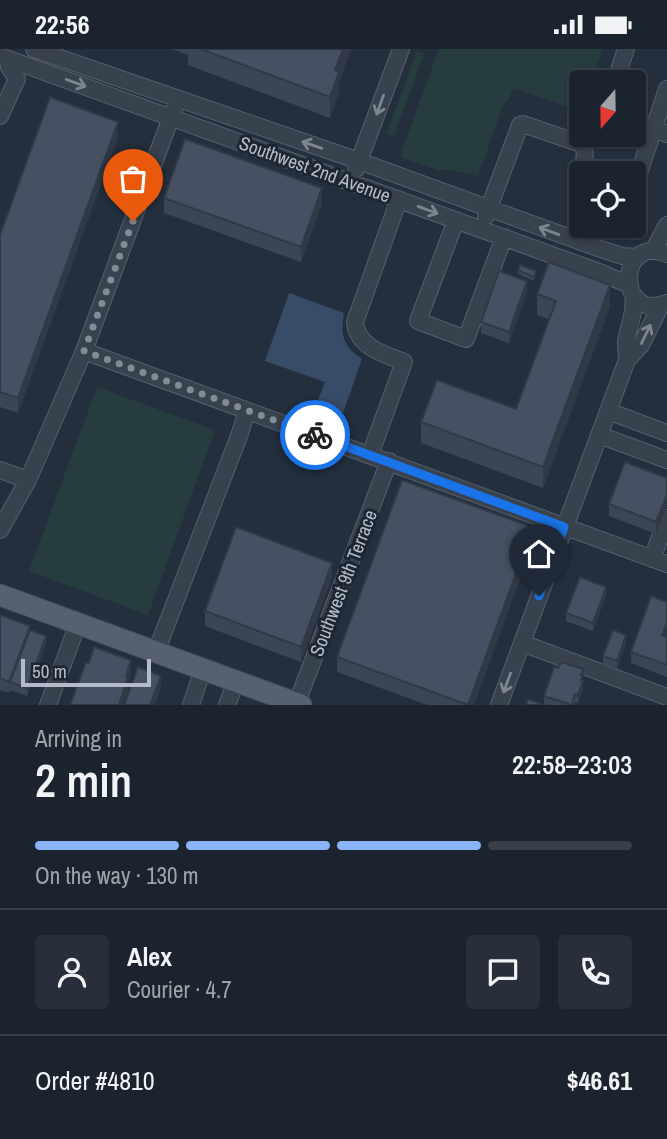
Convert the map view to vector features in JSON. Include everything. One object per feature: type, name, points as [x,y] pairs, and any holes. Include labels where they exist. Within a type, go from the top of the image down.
[{"type":"main road","points":[[0,595],[298,704]]},
{"type":"street","name":"Southwest 2nd Avenue","points":[[34,49],[598,248],[622,255],[653,254]]},
{"type":"street","points":[[352,181],[401,49]]},
{"type":"street","points":[[619,70],[626,49]]},
{"type":"street","name":"Southwest 2nd Avenue","points":[[7,61],[352,181],[602,273],[645,303],[655,306],[664,304]]},
{"type":"street","points":[[0,116],[17,79],[7,61]]},
{"type":"street","points":[[646,162],[660,131],[667,89]]},
{"type":"street","points":[[0,530],[28,480],[84,351],[177,98]]},
{"type":"street","points":[[481,229],[520,125],[569,135]]},
{"type":"street","points":[[370,455],[404,362],[367,345],[359,338],[355,322],[399,199]]},
{"type":"street","points":[[456,220],[418,321],[466,339],[504,237]]},
{"type":"street","points":[[627,360],[626,341],[633,312],[629,269],[653,254],[667,225]]},
{"type":"street","points":[[499,705],[627,360],[641,345],[664,304]]},
{"type":"street","points":[[84,351],[660,561],[667,518]]},
{"type":"street","points":[[156,652],[247,411]]},
{"type":"street","points":[[608,411],[667,433]]},
{"type":"street","points":[[599,435],[667,460]]},
{"type":"street","name":"Southwest 9th Terrace","points":[[298,704],[389,461]]},
{"type":"street","points":[[0,470],[28,480]]},
{"type":"street","points":[[48,705],[78,623]]},
{"type":"street","points":[[522,643],[667,697]]},
{"type":"street","points":[[191,705],[203,669]]},
{"type":"street","points":[[227,705],[236,681]]},
{"type":"green space","points":[[439,49],[603,49],[595,70],[569,70],[569,107],[513,88],[508,101],[504,103],[478,176],[438,170],[402,158],[401,153]]},
{"type":"green space","points":[[417,51],[424,54],[394,136],[386,134]]},
{"type":"green space","points":[[97,387],[215,430],[148,615],[29,571]]},
{"type":"water","points":[[289,293],[344,313],[344,339],[362,359],[343,413],[317,403],[325,382],[265,361]]},
{"type":"building","points":[[200,49],[343,49],[335,70],[339,72],[330,97]]},
{"type":"building","points":[[50,97],[118,122],[18,398],[0,392],[0,235]]},
{"type":"building","points":[[185,139],[322,188],[301,247],[164,198]]},
{"type":"building","points":[[549,262],[610,285],[543,467],[421,422],[437,380],[516,409],[556,301],[537,294]]},
{"type":"building","points":[[520,265],[536,271],[534,277],[518,270]]},
{"type":"building","points":[[499,271],[527,281],[509,332],[481,322]]},
{"type":"building","points":[[625,462],[667,478],[667,495],[656,522],[609,504]]},
{"type":"building","points":[[402,480],[529,526],[526,533],[530,535],[468,705],[337,657]]},
{"type":"building","points":[[236,527],[332,563],[301,647],[205,611]]},
{"type":"building","points":[[580,577],[606,587],[593,623],[566,613]]},
{"type":"building","points":[[651,596],[667,602],[667,623],[662,635],[667,637],[667,665],[631,652]]},
{"type":"building","points":[[0,615],[30,626],[9,682],[0,678]]},
{"type":"building","points":[[30,630],[46,636],[27,688],[10,682]]},
{"type":"building","points":[[613,630],[626,635],[617,661],[603,656]]},
{"type":"building","points":[[94,647],[131,660],[119,705],[70,705]]},
{"type":"building","points":[[561,662],[583,669],[583,681],[572,705],[544,696],[554,667],[558,668]]},
{"type":"building","points":[[138,667],[161,676],[150,705],[124,705]]},
{"type":"building","points":[[528,699],[545,705],[526,705]]},
{"type":"way so far","points":[[133,221],[84,351],[315,435]]},
{"type":"route","points":[[315,435],[564,527],[539,596]]}]
